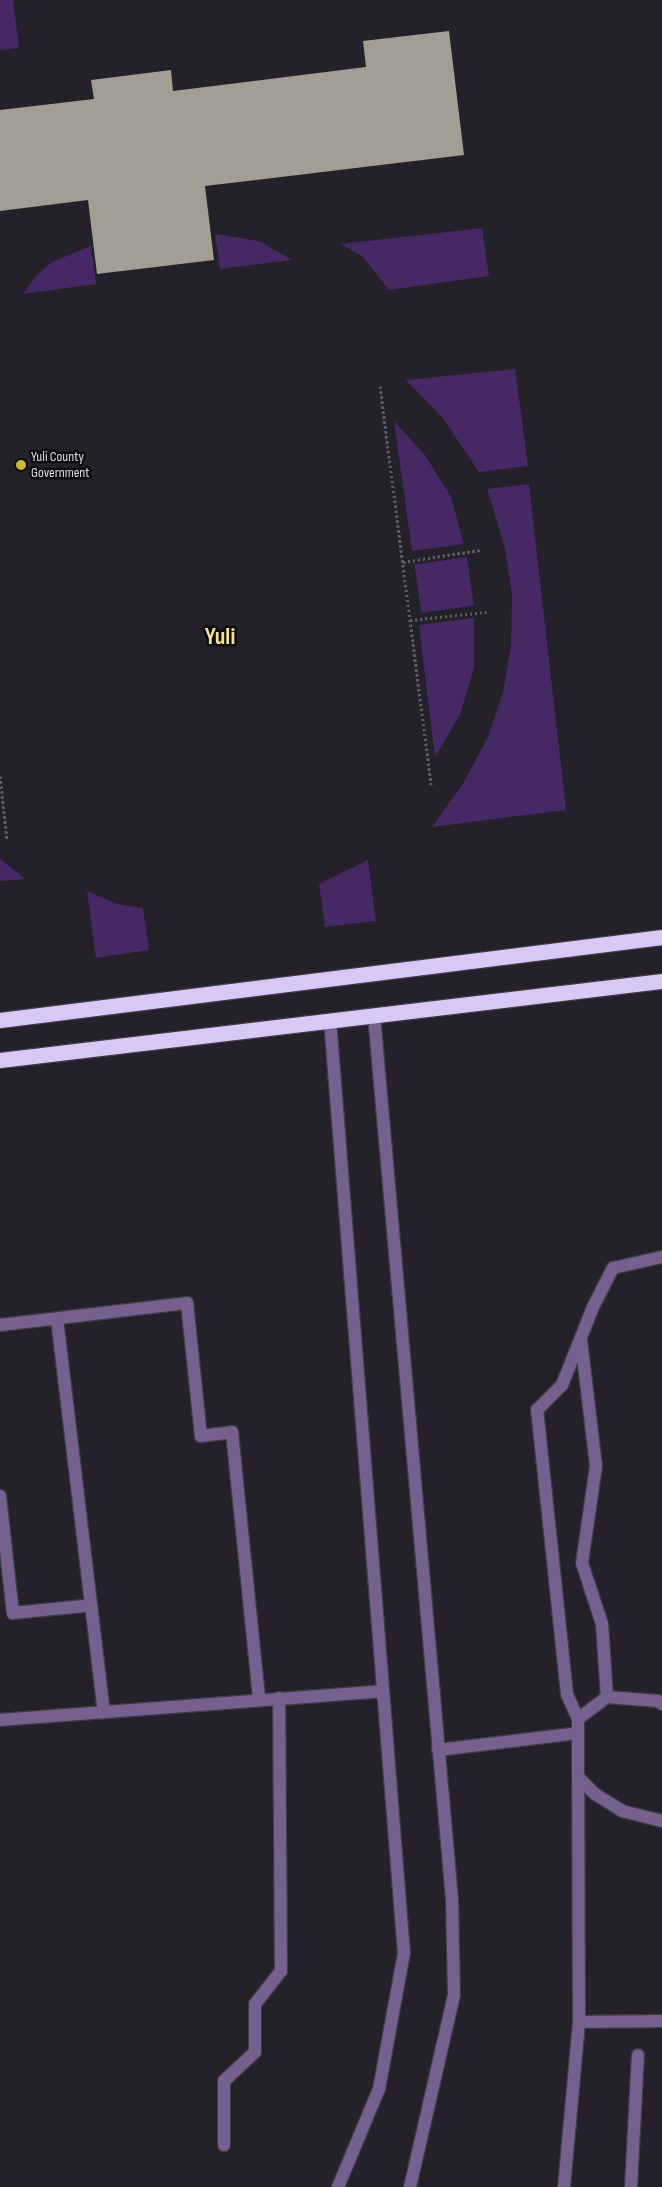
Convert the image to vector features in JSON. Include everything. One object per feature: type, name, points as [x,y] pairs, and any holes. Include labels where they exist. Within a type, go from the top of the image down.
[{"type":"highway","points":[[0,1020],[662,937]]},
{"type":"highway","points":[[0,1060],[662,981]]},
{"type":"street","points":[[374,1015],[452,1899],[454,1995],[410,2187]]},
{"type":"street","points":[[330,1020],[404,1953],[379,2089],[338,2187]]},
{"type":"street","points":[[564,2187],[579,2022],[578,1719],[567,1694],[537,1410],[562,1386],[593,1307],[613,1268],[662,1257]]},
{"type":"street","points":[[0,1325],[187,1303],[201,1436],[232,1432],[259,1700]]},
{"type":"street","points":[[57,1319],[104,1712]]},
{"type":"street","points":[[581,1338],[596,1466],[582,1563],[602,1624],[607,1697]]},
{"type":"street","points":[[0,1496],[13,1613],[84,1606]]},
{"type":"street","points":[[0,1720],[383,1690]]},
{"type":"street","points":[[578,1719],[607,1697],[658,1701],[662,1704]]},
{"type":"street","points":[[224,2145],[224,2080],[256,2052],[256,2004],[281,1971],[279,1698]]},
{"type":"street","points":[[438,1750],[578,1733]]},
{"type":"street","points":[[578,1777],[595,1794],[622,1811],[662,1821]]},
{"type":"street","points":[[579,2022],[662,2021]]},
{"type":"street","points":[[631,2187],[638,2055]]},
{"type":"path","points":[[380,386],[432,785]]},
{"type":"path","points":[[403,562],[480,550]]},
{"type":"path","points":[[410,620],[487,612]]},
{"type":"path","points":[[0,776],[7,840]]},
{"type":"shaded area","points":[[0,0],[13,0],[19,48],[0,50]]},
{"type":"shaded area","points":[[482,228],[489,276],[389,290],[363,257],[341,244]]},
{"type":"shaded area","points":[[215,234],[259,241],[292,260],[220,269]]},
{"type":"shaded area","points":[[91,246],[96,284],[23,294],[37,275],[52,262]]},
{"type":"shaded area","points":[[515,369],[528,466],[479,472],[442,417],[406,380]]},
{"type":"shaded area","points":[[394,421],[425,455],[451,497],[464,544],[412,551]]},
{"type":"shaded area","points":[[529,484],[566,810],[432,827],[464,782],[487,739],[503,693],[511,645],[512,596],[505,548],[487,489]]},
{"type":"shaded area","points":[[467,557],[474,606],[421,613],[415,564]]},
{"type":"shaded area","points":[[474,618],[474,667],[460,715],[435,757],[419,625]]},
{"type":"shaded area","points":[[0,859],[25,879],[0,881]]},
{"type":"shaded area","points":[[368,860],[376,921],[325,927],[319,884]]},
{"type":"shaded area","points":[[87,891],[117,904],[143,908],[149,950],[96,958]]},
{"type":"building","points":[[449,31],[464,155],[205,186],[214,260],[97,274],[88,200],[0,211],[0,110],[94,99],[91,80],[171,70],[173,91],[366,67],[363,41]]},
{"type":"place","name":"Yuli County Government","points":[[21,465]]},
{"type":"district","name":"Yuli","points":[[220,637]]}]
